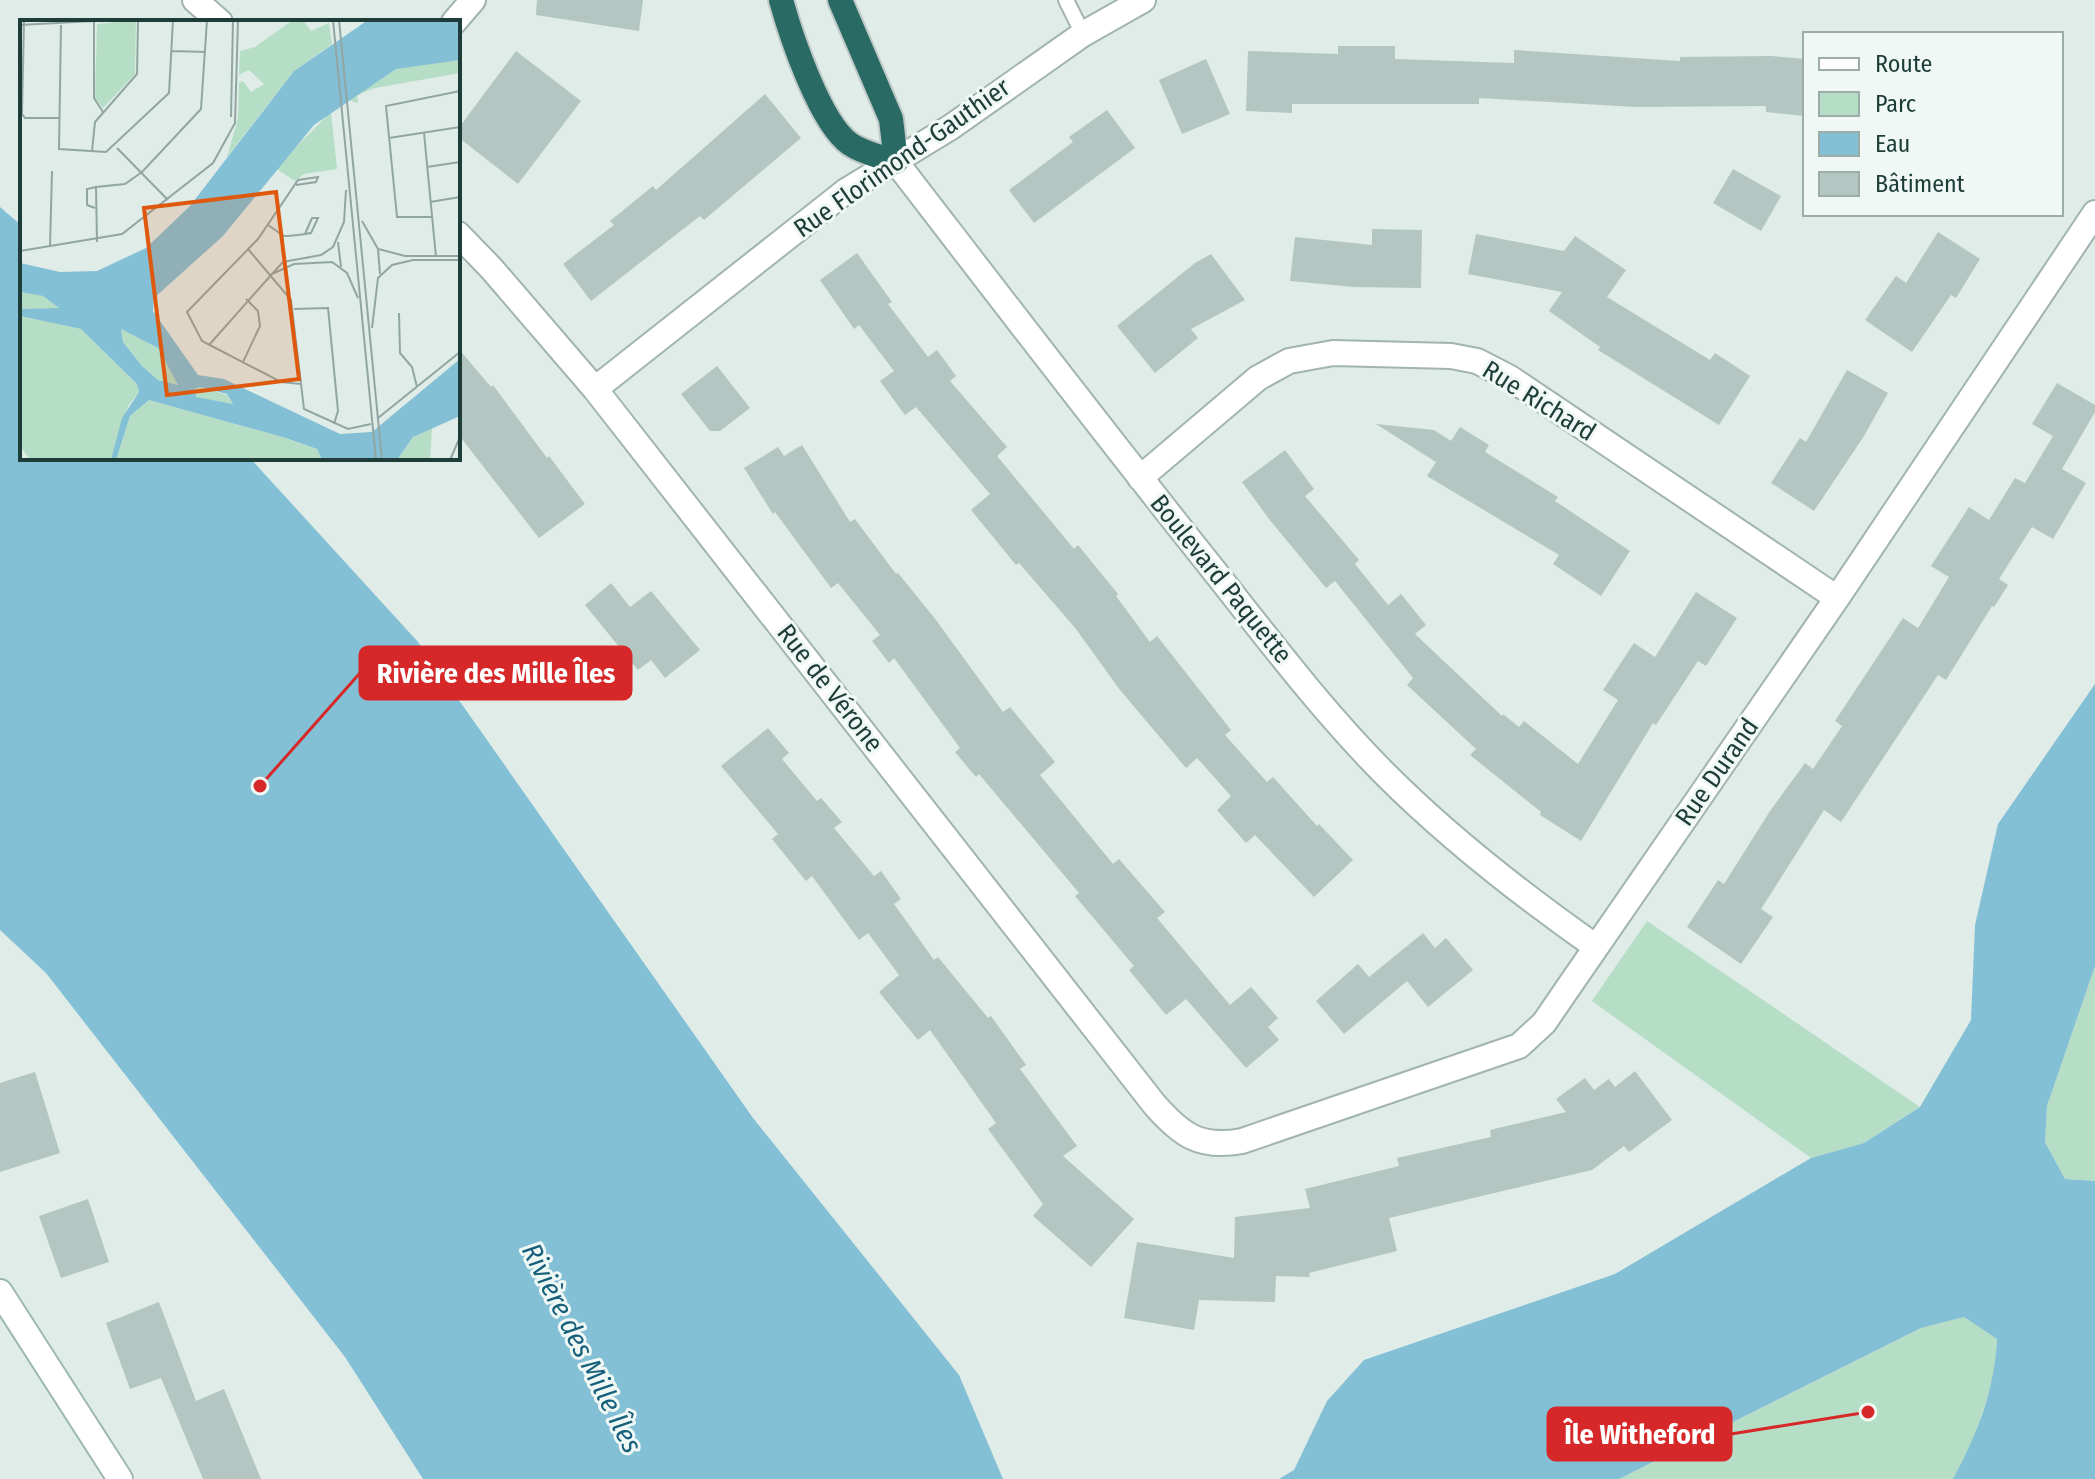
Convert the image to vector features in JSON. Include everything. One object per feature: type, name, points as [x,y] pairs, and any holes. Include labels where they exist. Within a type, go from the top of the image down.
[{"type":"highway","points":[[781,0],[821,105],[843,138],[852,145],[896,162],[891,119],[840,0]]},
{"type":"street","points":[[195,0],[218,20]]},
{"type":"street","points":[[456,20],[473,0]]},
{"type":"street","name":"Rue Florimond-Gauthier","points":[[595,389],[846,191],[951,127],[1083,34],[1143,0]]},
{"type":"street","name":"Boulevard Paquette","points":[[896,162],[1140,478],[1313,694],[1387,776],[1495,871],[1596,947]]},
{"type":"street","name":"Rue Durand","points":[[1200,1141],[1227,1144],[1242,1141],[1519,1046],[1544,1023],[1837,598],[2095,213]]},
{"type":"street","name":"Rue de Vérone","points":[[460,236],[595,389],[1154,1104],[1181,1131],[1200,1141]]},
{"type":"street","name":"Rue Richard","points":[[1140,478],[1258,378],[1289,361],[1333,353],[1462,357],[1510,378],[1837,598]]},
{"type":"street","points":[[0,1292],[120,1479]]},
{"type":"lane","points":[[1066,0],[1083,34]]},
{"type":"green space","points":[[1647,921],[1920,1107],[1864,1143],[1811,1158],[1592,1001]]},
{"type":"green space","points":[[2095,966],[2095,1181],[2065,1179],[2045,1142],[2047,1106]]},
{"type":"green space","points":[[1964,1317],[1997,1339],[1995,1375],[1970,1449],[1953,1479],[1619,1479],[1921,1328]]},
{"type":"water","name":"Rivière des Mille Îles","points":[[0,207],[20,224],[20,460],[252,460],[418,642],[753,1118],[959,1375],[1003,1479],[423,1479],[345,1357],[46,973],[0,930]]},
{"type":"water","points":[[2095,684],[2095,966],[2047,1106],[2045,1142],[2065,1179],[2095,1181],[2095,1479],[1953,1479],[1983,1411],[1996,1358],[1997,1339],[1964,1317],[1921,1328],[1619,1479],[1279,1479],[1294,1470],[1327,1401],[1364,1360],[1615,1274],[1811,1158],[1864,1143],[1920,1107],[1971,1020],[1975,925],[1998,824]]},
{"type":"building","points":[[537,0],[643,0],[639,31],[536,15]]},
{"type":"building","points":[[1338,46],[1395,46],[1395,59],[1514,63],[1514,50],[1680,61],[1680,57],[1803,59],[1803,116],[1766,112],[1766,106],[1636,107],[1479,98],[1479,104],[1292,104],[1292,113],[1246,111],[1248,51],[1338,54]]},
{"type":"building","points":[[516,51],[581,101],[518,184],[460,139],[460,126]]},
{"type":"building","points":[[1206,59],[1230,114],[1182,134],[1159,80]]},
{"type":"building","points":[[765,94],[801,138],[704,220],[700,216],[591,301],[563,264],[614,225],[610,221],[653,186],[656,190]]},
{"type":"building","points":[[1107,110],[1135,148],[1034,223],[1009,190],[1073,142],[1069,137]]},
{"type":"building","points":[[1733,169],[1781,196],[1761,231],[1713,203]]},
{"type":"building","points":[[1372,229],[1422,230],[1421,288],[1354,287],[1290,281],[1295,237],[1372,245]]},
{"type":"building","points":[[1938,232],[1980,259],[1956,298],[1951,295],[1912,352],[1865,320],[1896,276],[1906,283]]},
{"type":"building","points":[[1476,234],[1564,251],[1575,236],[1626,270],[1607,297],[1710,360],[1715,353],[1750,376],[1719,425],[1598,350],[1600,347],[1549,311],[1562,292],[1468,274]]},
{"type":"building","points":[[857,253],[892,302],[888,304],[928,357],[937,350],[956,376],[950,381],[1007,447],[997,456],[1074,549],[1078,545],[1118,594],[1116,596],[1150,642],[1157,636],[1231,730],[1225,735],[1267,782],[1273,777],[1353,860],[1314,897],[1255,835],[1246,843],[1217,810],[1231,796],[1197,758],[1186,768],[1120,690],[1076,629],[1019,563],[1016,565],[971,510],[990,494],[916,407],[905,415],[880,381],[894,371],[859,325],[854,329],[820,280]]},
{"type":"building","points":[[1211,254],[1245,300],[1191,329],[1198,338],[1155,373],[1117,326],[1195,263]]},
{"type":"building","points":[[460,350],[491,387],[493,385],[585,504],[539,538],[460,437]]},
{"type":"building","points":[[717,366],[750,408],[720,431],[710,431],[681,394]]},
{"type":"building","points":[[1847,370],[1888,393],[1864,436],[1814,511],[1771,483],[1800,438],[1806,442]]},
{"type":"building","points":[[2057,383],[2095,405],[2095,412],[2062,469],[2086,483],[2053,539],[2032,527],[1999,579],[2008,585],[1994,607],[1946,680],[1938,675],[1841,822],[1824,810],[1761,909],[1773,917],[1741,964],[1687,927],[1718,880],[1724,884],[1805,763],[1813,769],[1842,726],[1835,721],[1903,618],[1918,628],[1949,577],[1931,566],[1969,507],[1989,520],[2015,478],[2025,483],[2053,436],[2032,424]]},
{"type":"building","points":[[1376,424],[1434,430],[1451,441],[1460,427],[1489,445],[1485,452],[1558,497],[1555,501],[1630,551],[1601,596],[1553,564],[1559,555],[1427,476],[1436,462]]},
{"type":"building","points":[[802,445],[850,522],[855,519],[896,574],[936,620],[1003,712],[1010,707],[1055,762],[1040,775],[1113,864],[1119,859],[1165,912],[1157,918],[1230,1005],[1251,987],[1278,1018],[1268,1027],[1279,1040],[1246,1068],[1186,999],[1166,1015],[1129,970],[1134,966],[1075,896],[1079,893],[979,774],[976,777],[955,752],[960,748],[894,658],[889,663],[872,641],[880,635],[838,583],[831,588],[775,512],[773,514],[744,468],[778,447],[784,456]]},
{"type":"building","points":[[1285,450],[1314,489],[1305,496],[1359,560],[1355,564],[1388,605],[1401,594],[1426,625],[1415,634],[1502,716],[1519,727],[1524,721],[1578,764],[1618,700],[1603,690],[1634,643],[1655,657],[1696,592],[1737,618],[1706,666],[1698,661],[1656,725],[1653,723],[1581,841],[1540,815],[1541,812],[1470,755],[1476,749],[1407,685],[1413,678],[1335,581],[1326,588],[1269,519],[1242,482]]},
{"type":"building","points":[[611,583],[630,607],[651,591],[700,650],[665,678],[651,660],[638,670],[585,605]]},
{"type":"building","points":[[768,728],[789,753],[782,759],[817,801],[821,798],[842,822],[834,828],[874,876],[881,871],[901,899],[894,904],[934,960],[938,957],[988,1018],[991,1016],[1026,1065],[1020,1069],[1077,1146],[1063,1156],[1134,1219],[1091,1267],[1033,1216],[1043,1204],[988,1129],[996,1123],[930,1030],[918,1040],[879,992],[899,975],[868,933],[859,940],[812,876],[806,881],[772,839],[778,834],[721,766]]},
{"type":"building","points":[[1423,933],[1435,948],[1446,938],[1473,970],[1428,1007],[1407,981],[1344,1034],[1316,1001],[1358,964],[1369,977]]},
{"type":"building","points":[[1635,1071],[1672,1120],[1629,1152],[1624,1146],[1592,1170],[1389,1218],[1397,1251],[1309,1273],[1310,1277],[1276,1276],[1275,1302],[1199,1300],[1194,1330],[1124,1318],[1137,1242],[1234,1258],[1235,1217],[1310,1208],[1305,1189],[1399,1166],[1397,1158],[1491,1137],[1490,1130],[1566,1112],[1556,1099],[1585,1078],[1594,1090],[1609,1079],[1615,1087]]},
{"type":"building","points":[[35,1072],[60,1153],[0,1172],[0,1083]]},
{"type":"building","points":[[88,1199],[109,1262],[61,1278],[39,1216]]},
{"type":"building","points":[[159,1302],[196,1401],[224,1389],[261,1479],[203,1479],[161,1378],[130,1389],[106,1323]]},
{"type":"place","name":"Rivière des Mille Îles","points":[[260,786]]},
{"type":"place","name":"Île Witheford","points":[[1868,1412]]}]
